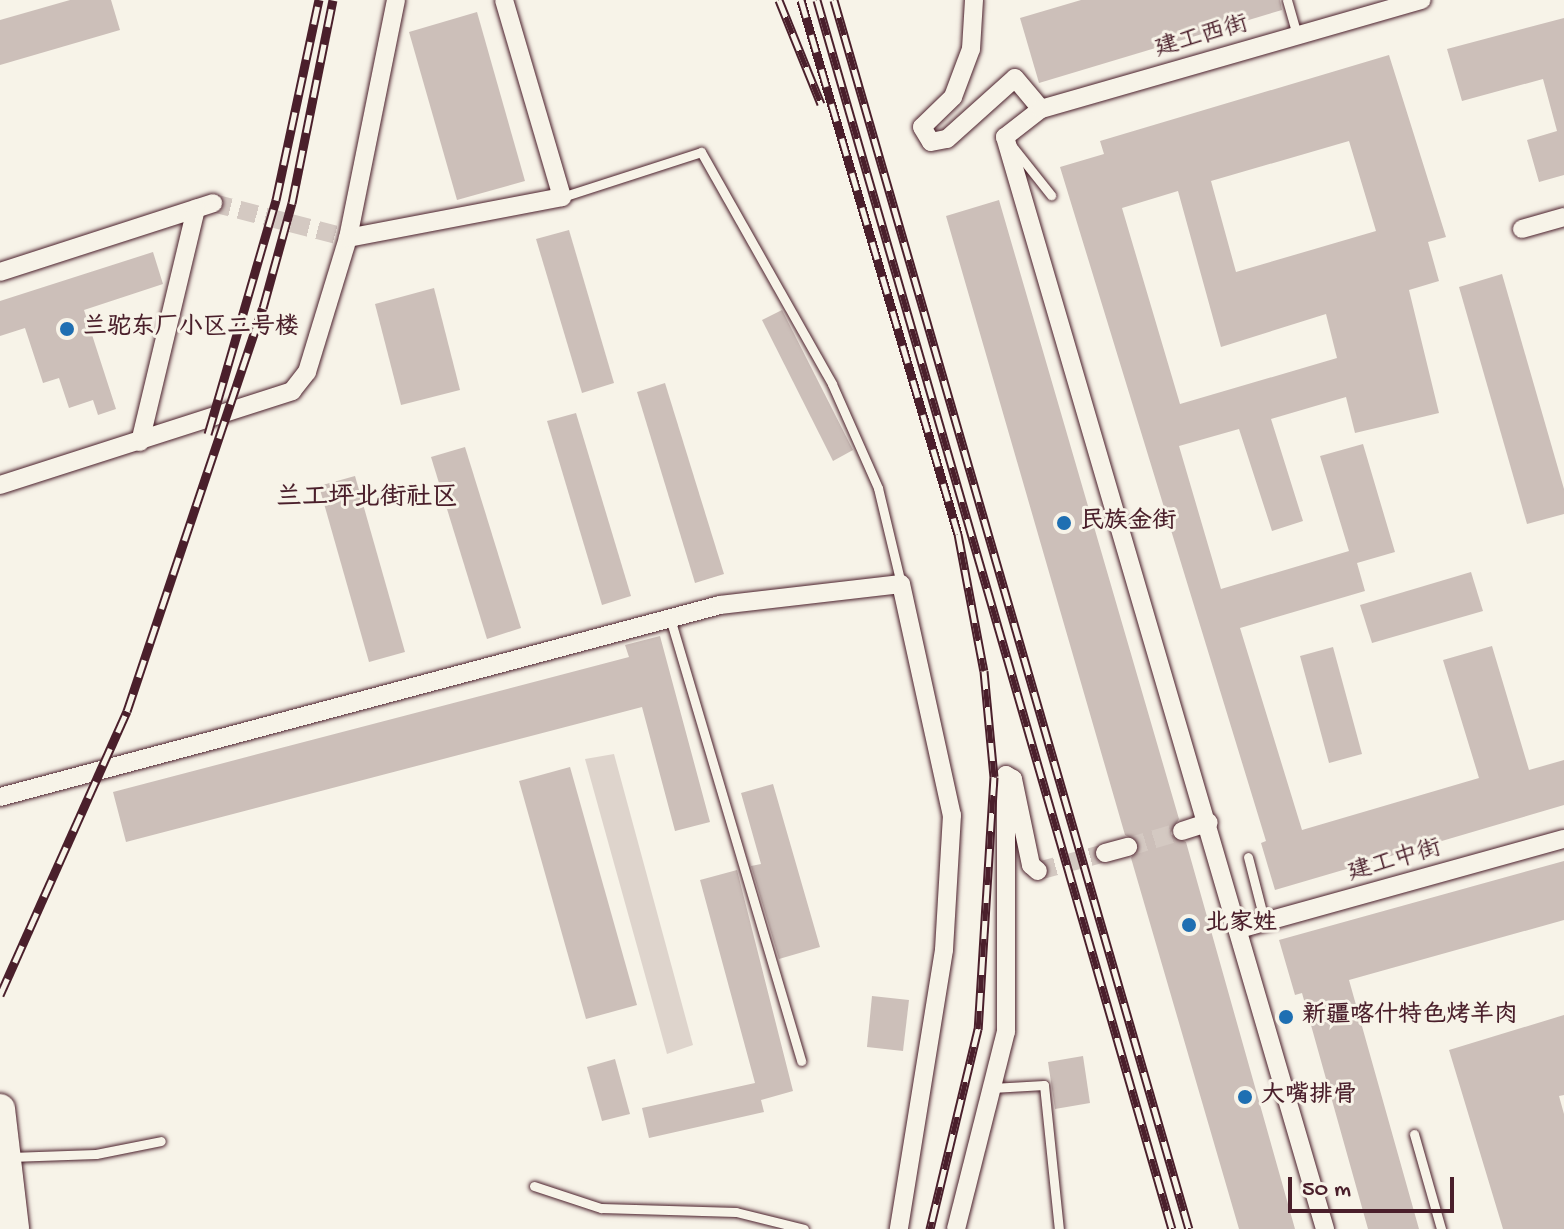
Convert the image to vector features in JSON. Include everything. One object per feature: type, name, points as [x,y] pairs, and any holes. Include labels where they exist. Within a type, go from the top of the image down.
[{"type":"highway","points":[[0,1109],[14,1229]]},
{"type":"street","points":[[0,485],[292,391],[307,372],[348,238],[396,0]]},
{"type":"street","points":[[348,238],[562,197],[504,0]]},
{"type":"street","points":[[974,0],[971,49],[953,97],[922,127],[931,142],[947,139],[1015,78],[1041,109],[1005,137],[1209,822],[1325,1229]]},
{"type":"street","name":"建工西街","points":[[1041,109],[1422,0]]},
{"type":"street","points":[[0,272],[204,206],[140,442]]},
{"type":"street","points":[[1522,229],[1564,217]]},
{"type":"street","points":[[0,797],[720,605],[901,584],[952,815],[944,950],[899,1229]]},
{"type":"street","points":[[956,1229],[1006,1032],[1006,775],[1013,779],[1031,865],[1038,871]]},
{"type":"street","points":[[1182,831],[1209,822]]},
{"type":"street","name":"建工中街","points":[[1239,929],[1564,839]]},
{"type":"street","points":[[1105,853],[1128,847]]},
{"type":"lane","points":[[1287,0],[1297,36]]},
{"type":"lane","points":[[1005,137],[1051,195]]},
{"type":"lane","points":[[562,197],[701,152],[832,384],[878,488],[901,584]]},
{"type":"lane","points":[[670,618],[801,1061]]},
{"type":"lane","points":[[1248,857],[1265,923]]},
{"type":"lane","points":[[992,1088],[1044,1085],[1059,1229]]},
{"type":"lane","points":[[1414,1134],[1441,1229]]},
{"type":"lane","points":[[6,1157],[96,1154],[161,1141]]},
{"type":"lane","points":[[534,1186],[601,1208],[736,1212],[804,1229]]},
{"type":"shaded area","points":[[614,754],[693,1045],[667,1054],[585,759]]},
{"type":"building","points":[[70,0],[111,0],[120,30],[0,65],[0,20]]},
{"type":"building","points":[[1081,0],[1280,0],[1282,10],[1039,83],[1020,18]]},
{"type":"building","points":[[477,12],[525,181],[457,200],[409,32]]},
{"type":"building","points":[[1564,18],[1564,175],[1539,182],[1527,140],[1557,131],[1543,79],[1462,101],[1447,49]]},
{"type":"building","points":[[1389,55],[1446,237],[1428,242],[1439,281],[1409,290],[1439,413],[1355,433],[1346,397],[1271,419],[1303,521],[1272,531],[1239,429],[1179,446],[1221,589],[1349,551],[1320,456],[1363,444],[1395,552],[1357,563],[1365,591],[1240,628],[1302,830],[1479,778],[1443,660],[1492,646],[1529,770],[1564,760],[1564,805],[1275,890],[1261,843],[1266,841],[1060,167],[1104,154],[1100,141]],"holes":[[[1349,141],[1376,231],[1236,272],[1211,181]],[[1178,191],[1221,347],[1326,314],[1337,358],[1180,404],[1122,208]]]},
{"type":"building","name":"民族金街","points":[[999,200],[1179,819],[1170,834],[1186,842],[1295,1229],[1239,1229],[1131,858],[1139,843],[1125,835],[946,216]]},
{"type":"building","points":[[569,230],[614,383],[582,393],[536,239]]},
{"type":"building","name":"兰驼东厂小区二号楼","points":[[153,252],[163,284],[84,310],[116,409],[98,415],[93,400],[69,408],[59,378],[43,383],[25,328],[0,336],[0,301]]},
{"type":"building","points":[[1502,274],[1564,489],[1564,514],[1527,524],[1459,287]]},
{"type":"building","points":[[434,288],[460,390],[401,405],[375,304]]},
{"type":"building","points":[[782,310],[853,450],[833,461],[762,320]]},
{"type":"building","points":[[665,383],[724,574],[695,583],[637,392]]},
{"type":"building","points":[[576,413],[631,596],[602,605],[547,421]]},
{"type":"building","points":[[465,447],[521,628],[487,639],[431,457]]},
{"type":"building","points":[[355,476],[405,652],[369,662],[319,486]]},
{"type":"building","points":[[1471,572],[1483,611],[1372,643],[1360,605]]},
{"type":"building","points":[[660,636],[710,822],[675,831],[642,707],[126,842],[113,792],[629,657],[625,645]]},
{"type":"building","points":[[1333,647],[1362,754],[1329,763],[1300,656]]},
{"type":"building","points":[[570,767],[637,1005],[586,1019],[519,781]]},
{"type":"building","points":[[773,784],[820,947],[779,959],[751,866],[761,864],[741,793]]},
{"type":"building","points":[[1564,861],[1564,920],[1349,980],[1419,1229],[1368,1229],[1302,993],[1295,995],[1279,940]]},
{"type":"building","points":[[737,870],[793,1091],[761,1100],[764,1112],[649,1138],[642,1108],[755,1083],[700,880]]},
{"type":"building","points":[[872,996],[909,1000],[903,1051],[867,1047]]},
{"type":"building","points":[[1564,1015],[1564,1095],[1559,1096],[1564,1114],[1564,1229],[1503,1229],[1449,1050]]},
{"type":"building","points":[[1083,1056],[1090,1103],[1055,1109],[1048,1062]]},
{"type":"building","points":[[615,1059],[630,1114],[602,1121],[587,1067]]},
{"type":"tunnel","points":[[213,203],[348,238]]},
{"type":"tunnel","points":[[1128,847],[1182,831]]},
{"type":"tunnel","points":[[1038,871],[1105,853]]},
{"type":"railway","points":[[208,434],[276,200],[319,0]]},
{"type":"railway","points":[[0,995],[127,711],[263,308],[292,203],[333,0]]},
{"type":"railway","points":[[779,0],[821,104]]},
{"type":"railway","points":[[801,0],[958,534],[984,671],[994,777],[978,1029],[930,1229]]},
{"type":"railway","points":[[817,0],[1172,1229]]},
{"type":"railway","points":[[834,0],[1189,1229]]},
{"type":"place","name":"兰驼东厂小区二号楼","points":[[67,329]]},
{"type":"place","name":"民族金街","points":[[1064,523]]},
{"type":"place","name":"北家姓","points":[[1189,925]]},
{"type":"place","name":"新疆喀什特色烤羊肉","points":[[1286,1017]]},
{"type":"place","name":"大嘴排骨","points":[[1245,1097]]},
{"type":"district","name":"兰工坪北街社区","points":[[367,500]]}]
